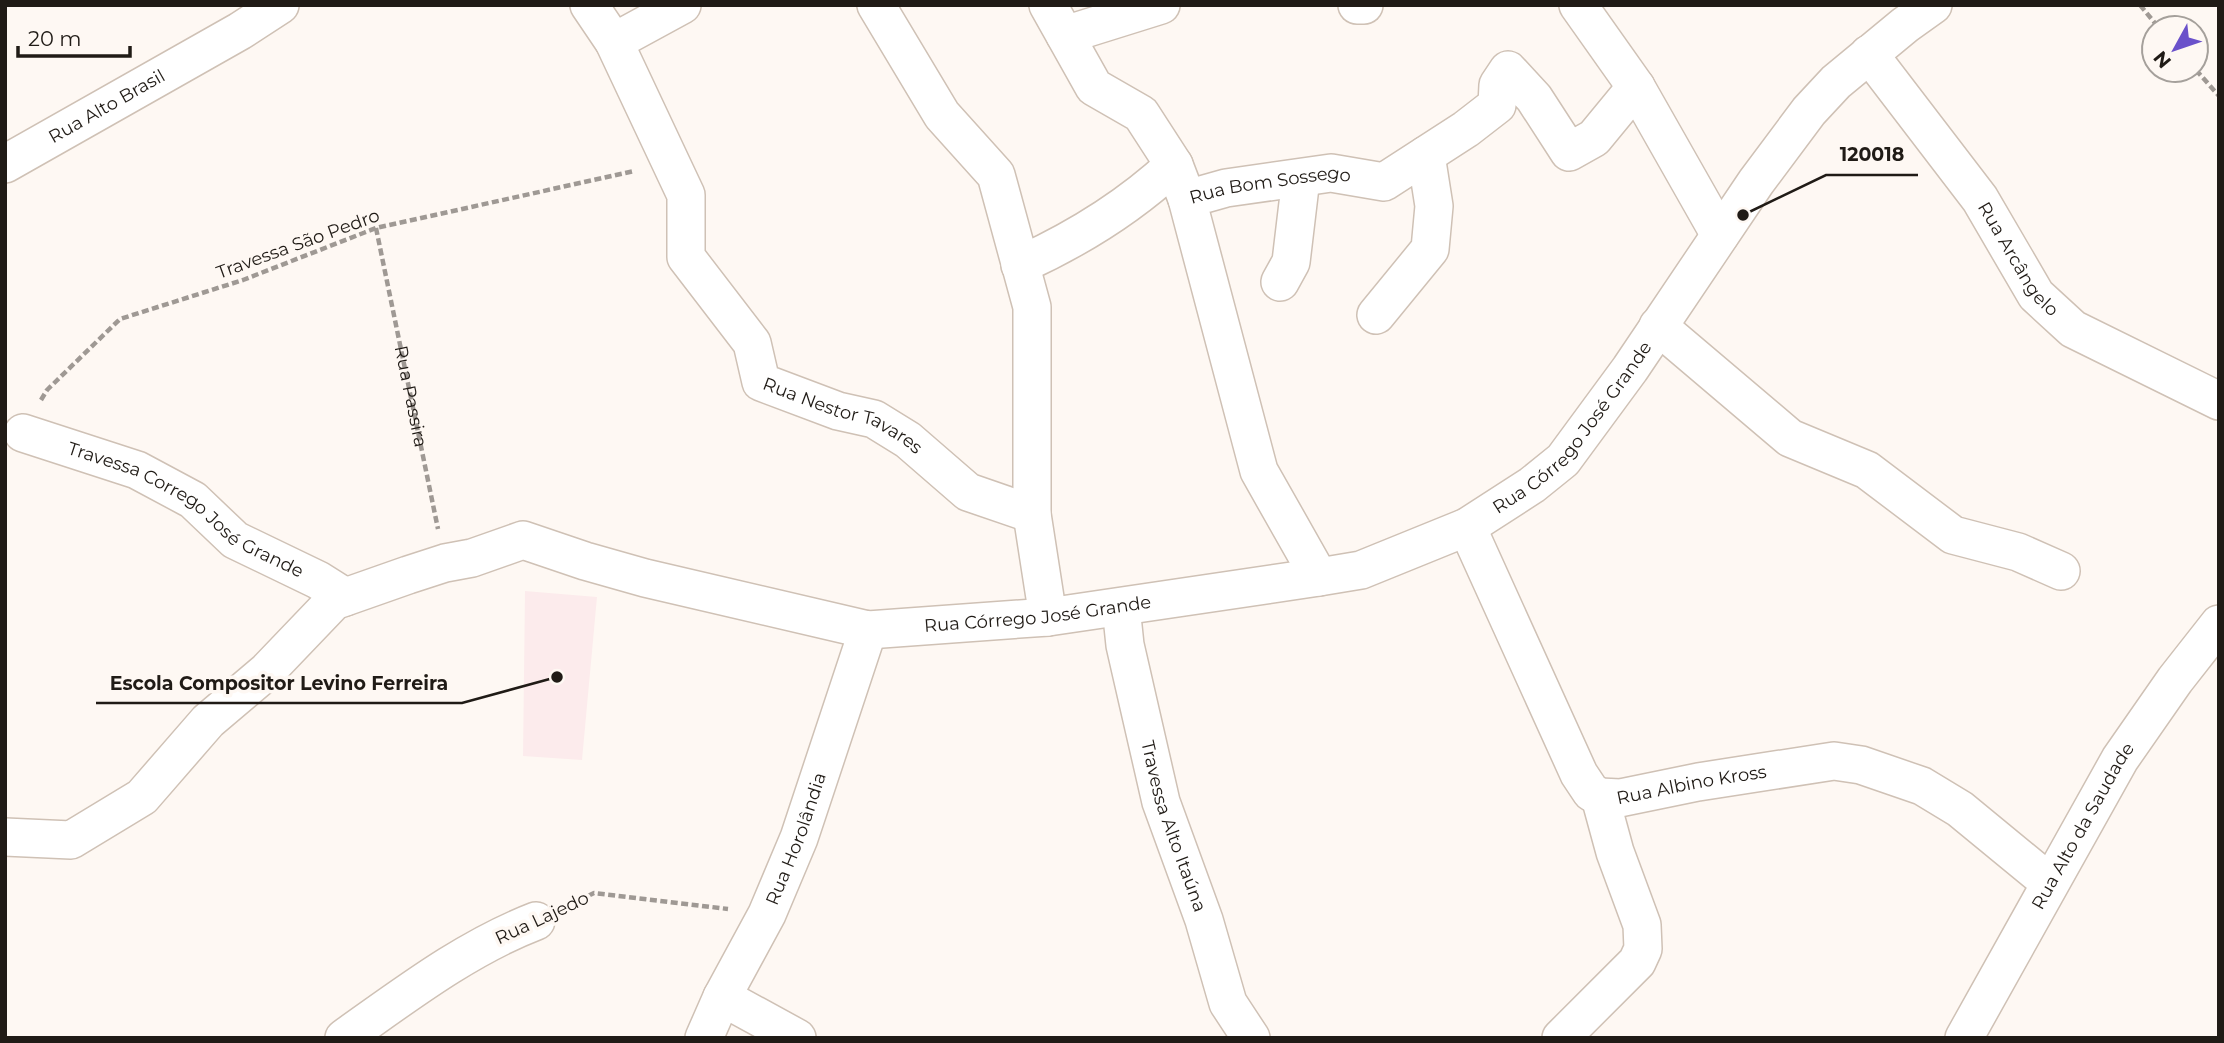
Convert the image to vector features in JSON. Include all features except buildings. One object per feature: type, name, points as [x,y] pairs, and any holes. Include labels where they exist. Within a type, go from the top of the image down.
[{"type":"street","name":"Rua Alto Brasil","points":[[5,164],[240,31],[280,5]]},
{"type":"street","points":[[589,5],[614,42],[682,5]]},
{"type":"street","points":[[876,5],[942,115],[996,175],[1032,307],[1032,514],[1048,617]]},
{"type":"street","points":[[1161,5],[1057,20],[1094,87],[1141,114],[1174,164],[1187,199]]},
{"type":"street","points":[[1357,5],[1364,5]]},
{"type":"street","points":[[1578,5],[1636,87],[1720,235]]},
{"type":"street","name":"Rua Córrego José Grande","points":[[5,837],[71,840],[142,797],[208,721],[267,671],[334,601],[523,540],[645,578],[868,630],[1048,617],[1319,578],[1361,570],[1467,527],[1532,485],[1563,460],[1630,369],[1720,235],[1809,111],[1836,82],[1921,9]]},
{"type":"street","name":"Rua Nestor Tavares","points":[[614,42],[686,195],[686,257],[752,343],[761,382],[838,411],[874,419],[908,439],[968,492],[1032,514]]},
{"type":"street","name":"Rua Arcângelo","points":[[1869,54],[1963,175],[2036,295],[2054,314],[2073,329],[2219,401]]},
{"type":"street","name":"Rua Bom Sossego","points":[[1319,578],[1259,471],[1187,199],[1226,188],[1331,173],[1384,182],[1497,105],[1498,85],[1508,70],[1534,98],[1570,152],[1594,138],[1636,87]]},
{"type":"street","points":[[1376,315],[1430,249],[1434,206],[1426,155]]},
{"type":"street","points":[[1020,265],[1055,249],[1150,187],[1174,164]]},
{"type":"street","points":[[1280,282],[1291,262],[1300,178]]},
{"type":"street","points":[[1658,326],[1790,438],[1867,470],[1953,535],[2018,552],[2061,570]]},
{"type":"street","name":"Travessa Corrego José Grande","points":[[23,433],[137,470],[193,500],[234,540],[318,580],[345,597]]},
{"type":"street","name":"Rua Albino Kross","points":[[1467,527],[1579,774],[1591,792],[1600,797],[1620,798],[1698,782],[1834,761],[1861,765],[1922,786],[1960,809],[2050,883]]},
{"type":"street","name":"Travessa Alto Itaúna","points":[[1121,607],[1125,645],[1161,802],[1204,920],[1228,1003],[1251,1038]]},
{"type":"street","name":"Rua Alto da Saudade","points":[[1965,1038],[2120,759],[2175,680],[2219,624]]},
{"type":"street","name":"Rua Horolândia","points":[[704,1038],[722,997],[767,914],[799,838],[868,630]]},
{"type":"street","points":[[1562,1038],[1637,962],[1643,949],[1642,925],[1615,852],[1600,797]]},
{"type":"street","name":"Rua Lajedo","points":[[344,1038],[449,965],[509,931],[536,921]]},
{"type":"street","points":[[722,997],[797,1038]]},
{"type":"path","name":"Travessa São Pedro","points":[[23,433],[47,390],[120,319],[243,280],[376,228],[671,163]]},
{"type":"path","name":"Rua Passira","points":[[376,228],[445,563]]},
{"type":"path","name":"Rua Lajedo","points":[[536,921],[594,893],[767,914]]},
{"type":"shaded area","points":[[525,591],[597,597],[582,760],[523,756]]},
{"type":"place","name":"120018","points":[[1743,215]]},
{"type":"place","name":"Escola Compositor Levino Ferreira","points":[[557,677]]}]
